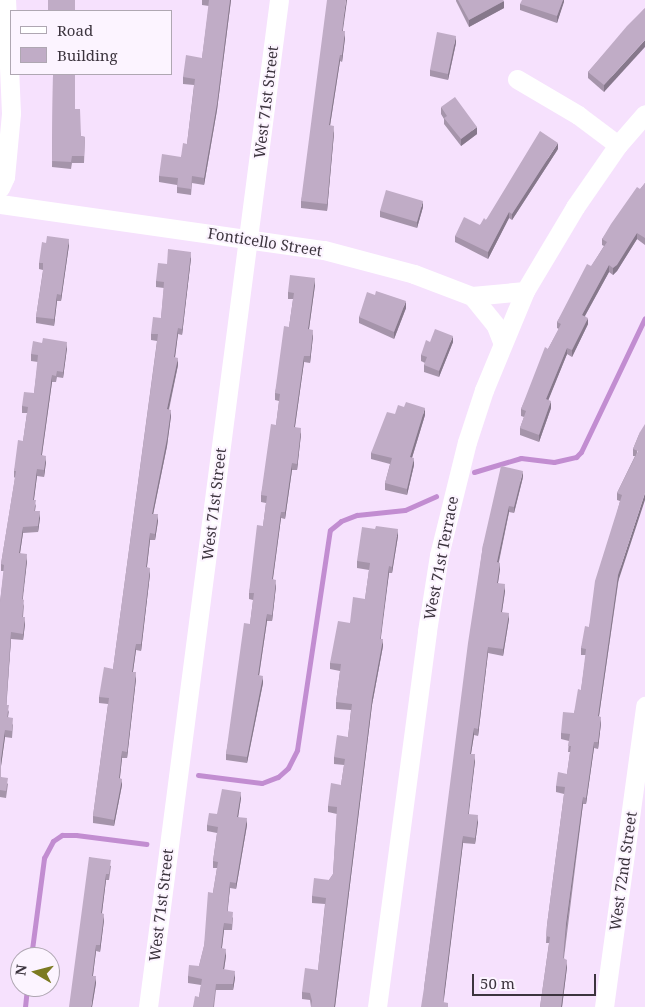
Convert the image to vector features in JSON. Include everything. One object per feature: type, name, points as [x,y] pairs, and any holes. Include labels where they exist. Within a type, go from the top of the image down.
[{"type":"street","points":[[0,188],[5,177],[10,113],[6,0]]},
{"type":"street","name":"West 71st Street","points":[[148,1007],[280,0]]},
{"type":"street","points":[[517,79],[578,115],[618,145]]},
{"type":"street","name":"West 71st Terrace","points":[[377,1007],[439,555],[466,442],[502,342],[525,291],[575,207],[618,145],[645,114]]},
{"type":"street","name":"Fonticello Street","points":[[0,204],[324,250],[374,262],[472,296],[525,291]]},
{"type":"street","points":[[472,296],[496,326],[502,342]]},
{"type":"street","name":"West 72nd Street","points":[[604,1007],[645,706]]},
{"type":"building","points":[[48,0],[75,0],[75,10],[48,10]]},
{"type":"building","points":[[209,0],[230,0],[217,104],[204,178],[192,176],[191,189],[177,187],[178,178],[159,176],[162,154],[181,157],[183,143],[187,144],[195,79],[183,77],[186,55],[202,58]]},
{"type":"building","points":[[327,0],[346,0],[342,31],[345,31],[342,55],[340,55],[329,125],[334,126],[327,204],[301,201]]},
{"type":"building","points":[[458,0],[503,0],[504,1],[469,20]]},
{"type":"building","points":[[522,0],[563,0],[557,16],[520,4]]},
{"type":"building","points":[[645,8],[645,40],[604,85],[588,72]]},
{"type":"building","points":[[437,32],[456,36],[448,74],[430,70]]},
{"type":"building","points":[[53,75],[75,75],[75,109],[80,109],[81,136],[85,137],[84,156],[72,156],[71,162],[52,161]]},
{"type":"building","points":[[455,97],[477,127],[461,139],[444,118],[447,116],[441,107]]},
{"type":"building","points":[[540,131],[558,143],[512,214],[509,212],[488,252],[455,236],[464,217],[480,225],[484,218],[486,220]]},
{"type":"building","points":[[645,183],[645,238],[637,233],[617,265],[613,268],[609,265],[582,315],[588,318],[572,350],[567,348],[546,399],[551,401],[539,435],[520,428],[526,411],[521,409],[545,347],[548,349],[561,324],[557,322],[587,264],[591,266],[607,242],[602,239],[611,224],[637,187],[640,189]]},
{"type":"building","points":[[386,190],[423,201],[417,222],[380,211]]},
{"type":"building","points":[[47,236],[69,239],[61,295],[57,294],[54,319],[36,317],[43,272],[43,263],[39,263],[42,242],[46,243]]},
{"type":"building","points":[[168,249],[191,252],[182,329],[178,328],[174,357],[178,358],[167,409],[171,410],[167,439],[152,514],[158,514],[155,534],[150,533],[146,567],[150,568],[141,644],[136,644],[132,672],[136,672],[127,752],[122,751],[119,778],[122,779],[114,820],[93,816],[109,698],[99,697],[104,667],[113,669],[158,334],[151,334],[153,317],[161,318],[164,282],[156,281],[158,263],[167,264]]},
{"type":"building","points":[[290,275],[315,278],[308,329],[313,330],[310,356],[304,356],[294,427],[301,428],[297,464],[292,463],[285,512],[281,512],[272,579],[276,580],[272,615],[267,614],[258,675],[263,676],[247,757],[226,754],[244,623],[250,624],[254,593],[249,593],[257,525],[263,526],[267,496],[261,495],[271,424],[276,425],[280,394],[275,393],[284,326],[289,327],[294,293],[288,292]]},
{"type":"building","points":[[376,291],[406,301],[394,332],[359,317],[367,292],[375,295]]},
{"type":"building","points":[[435,329],[453,336],[439,371],[424,365],[427,357],[421,355],[426,340],[430,342]]},
{"type":"building","points":[[43,338],[67,342],[63,372],[57,371],[56,376],[52,375],[41,455],[46,456],[44,470],[37,469],[33,500],[36,500],[34,511],[40,511],[38,526],[23,527],[19,553],[27,554],[22,599],[24,600],[22,617],[25,617],[23,634],[11,632],[6,705],[9,705],[7,717],[13,718],[12,731],[5,730],[1,759],[1,777],[8,778],[6,791],[0,790],[0,602],[4,565],[1,564],[16,471],[14,471],[18,440],[23,441],[28,407],[22,406],[24,392],[34,393],[38,355],[31,354],[33,341],[42,343]]},
{"type":"building","points":[[406,402],[425,408],[410,457],[414,458],[407,489],[385,483],[392,458],[371,453],[387,412],[395,414],[398,405],[404,407]]},
{"type":"building","points":[[645,424],[645,493],[618,575],[598,716],[601,717],[598,742],[594,742],[586,798],[583,797],[566,924],[563,958],[567,960],[561,1007],[540,1007],[550,937],[546,936],[547,925],[565,787],[556,786],[558,772],[567,774],[571,746],[568,746],[570,734],[561,733],[563,712],[574,713],[578,689],[581,690],[586,649],[581,648],[585,626],[589,627],[595,581],[622,495],[617,493],[638,451],[633,449]]},
{"type":"building","points":[[501,466],[523,471],[514,507],[509,506],[497,562],[500,563],[497,583],[505,584],[501,612],[509,613],[503,649],[488,647],[478,729],[474,728],[470,754],[475,754],[468,814],[478,815],[475,838],[463,836],[443,1002],[448,1003],[448,1007],[421,1007],[468,643],[483,545]]},
{"type":"building","points":[[376,526],[398,529],[392,567],[389,566],[380,639],[383,639],[372,698],[334,1007],[311,1007],[310,993],[302,992],[305,968],[318,970],[326,898],[312,896],[314,878],[329,880],[333,874],[337,807],[328,806],[331,783],[341,785],[345,759],[334,757],[337,735],[348,737],[352,704],[336,702],[341,664],[330,663],[338,621],[350,623],[353,597],[365,599],[370,563],[357,561],[362,527],[375,529]]},
{"type":"building","points":[[222,789],[241,792],[237,817],[247,818],[236,883],[230,882],[227,911],[233,912],[232,924],[224,923],[221,948],[226,949],[223,969],[235,971],[233,984],[216,984],[213,1007],[193,1007],[195,996],[199,997],[202,979],[188,976],[189,965],[199,966],[204,946],[208,892],[213,893],[218,862],[213,861],[218,827],[207,825],[209,813],[217,814]]},
{"type":"building","points":[[89,857],[111,860],[109,874],[106,874],[101,913],[104,914],[100,945],[96,945],[92,976],[96,976],[91,1007],[69,1007]]},
{"type":"waterway","points":[[474,472],[521,458],[554,462],[576,457],[581,452],[645,318]]},
{"type":"waterway","points":[[198,775],[262,783],[278,777],[288,768],[297,750],[330,530],[341,521],[357,515],[405,510],[436,496]]},
{"type":"waterway","points":[[32,947],[44,858],[53,841],[62,835],[76,835],[146,844]]},
{"type":"waterway","points":[[25,1007],[26,997]]}]
